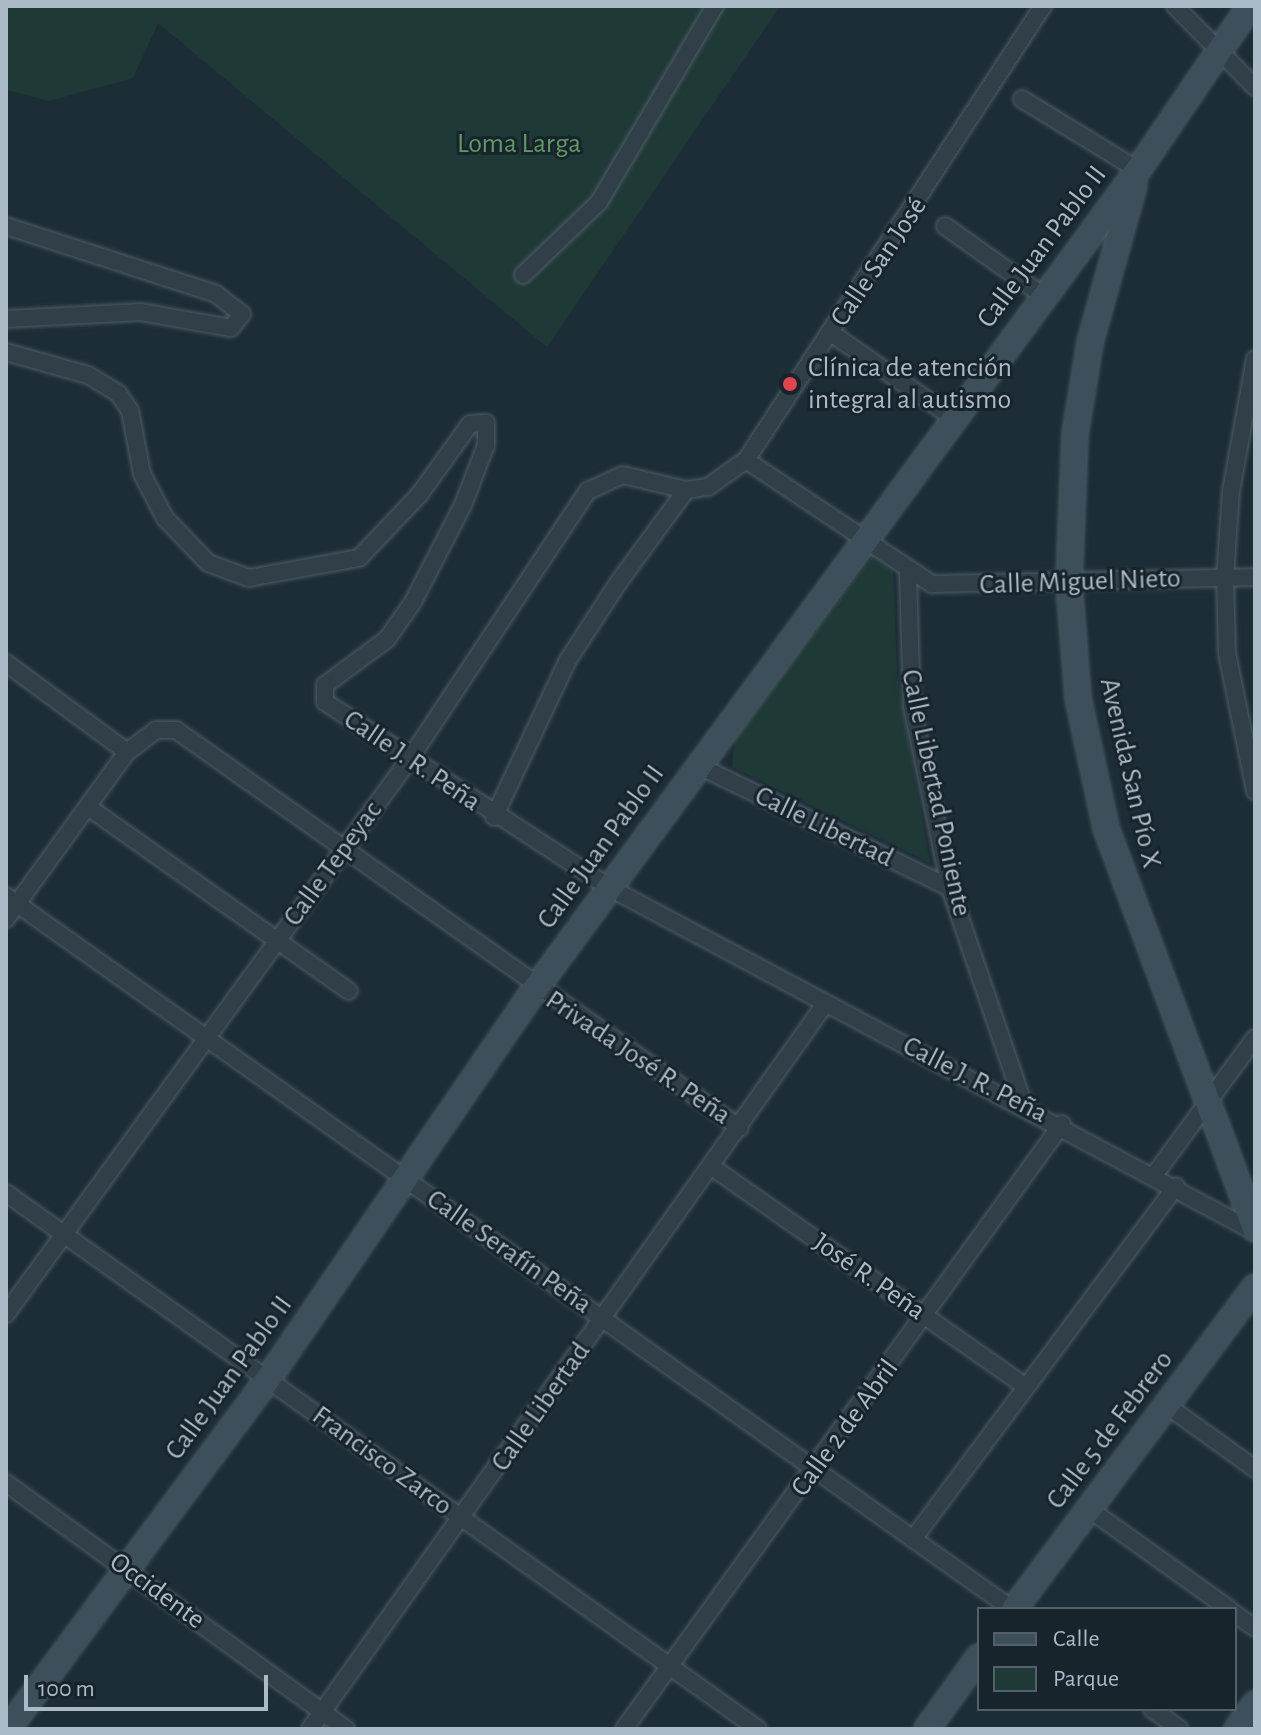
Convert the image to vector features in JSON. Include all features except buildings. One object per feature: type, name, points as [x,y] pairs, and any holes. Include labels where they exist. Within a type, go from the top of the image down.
[{"type":"street","points":[[523,275],[599,202],[715,6]]},
{"type":"street","name":"Calle San José","points":[[686,490],[708,487],[746,460],[1043,6]]},
{"type":"street","points":[[1175,6],[1255,87]]},
{"type":"street","name":"Calle Juan Pablo II","points":[[8,1729],[268,1379],[536,988],[952,417],[1138,170],[1216,48],[1250,6]]},
{"type":"street","points":[[1022,99],[1138,170]]},
{"type":"street","name":"Avenida San Pío X","points":[[1138,170],[1090,343],[1075,435],[1069,583],[1078,698],[1106,828],[1255,1230]]},
{"type":"street","points":[[6,226],[205,290],[242,314],[231,328],[141,312],[6,319]]},
{"type":"street","points":[[945,226],[1042,295]]},
{"type":"street","points":[[831,333],[952,417]]},
{"type":"street","name":"Calle J. R. Peña","points":[[6,352],[88,375],[118,393],[130,411],[142,474],[165,518],[208,563],[249,578],[359,558],[419,495],[470,424],[486,423],[486,445],[463,505],[413,602],[387,639],[332,678],[321,695],[494,817],[610,888],[825,1004],[1062,1124],[1255,1230]]},
{"type":"street","points":[[1255,359],[1233,477],[1225,577],[1227,653],[1255,791]]},
{"type":"street","points":[[746,460],[908,573]]},
{"type":"street","name":"Calle Tepeyac","points":[[6,1314],[411,757],[588,491],[623,475],[686,490]]},
{"type":"street","points":[[494,817],[568,660],[686,490]]},
{"type":"street","name":"Calle Miguel Nieto","points":[[908,573],[955,586],[1255,577]]},
{"type":"street","name":"Calle Libertad Poniente","points":[[908,573],[912,707],[950,888],[1024,1105]]},
{"type":"street","points":[[6,663],[127,752],[88,807],[12,900],[6,919]]},
{"type":"street","name":"Privada José R. Peña","points":[[127,752],[156,730],[176,730],[536,988],[740,1128]]},
{"type":"street","name":"Calle Libertad","points":[[697,765],[950,888]]},
{"type":"street","points":[[88,807],[279,938],[349,991]]},
{"type":"street","name":"Calle Serafín Peña","points":[[12,900],[1010,1607]]},
{"type":"street","name":"Calle Libertad","points":[[310,1729],[740,1128],[825,1004]]},
{"type":"street","points":[[1155,1174],[1255,1038]]},
{"type":"street","name":"Calle 2 de Abril","points":[[624,1729],[816,1470],[1062,1124]]},
{"type":"street","name":"José R. Peña","points":[[712,1167],[1026,1387]]},
{"type":"street","points":[[913,1539],[1176,1186]]},
{"type":"street","name":"Francisco Zarco","points":[[6,1193],[758,1729]]},
{"type":"street","name":"Calle 5 de Febrero","points":[[1015,1607],[1255,1287]]},
{"type":"street","points":[[1166,1405],[1255,1469]]},
{"type":"street","name":"Occidente","points":[[6,1483],[346,1729]]},
{"type":"street","points":[[1089,1509],[1226,1607]]},
{"type":"street","points":[[1237,1615],[1255,1628]]},
{"type":"street","points":[[927,1729],[977,1660]]},
{"type":"street","points":[[1237,1729],[1255,1704]]},
{"type":"street","points":[[1155,1711],[1180,1729]]},
{"type":"green space","name":"Loma Larga","points":[[6,6],[780,6],[547,347],[158,23],[133,78],[49,101],[6,90]]},
{"type":"green space","points":[[874,554],[893,562],[897,676],[930,863],[732,767],[735,739]]},
{"type":"place","name":"Clínica de atención integral al autismo","points":[[790,384]]}]
